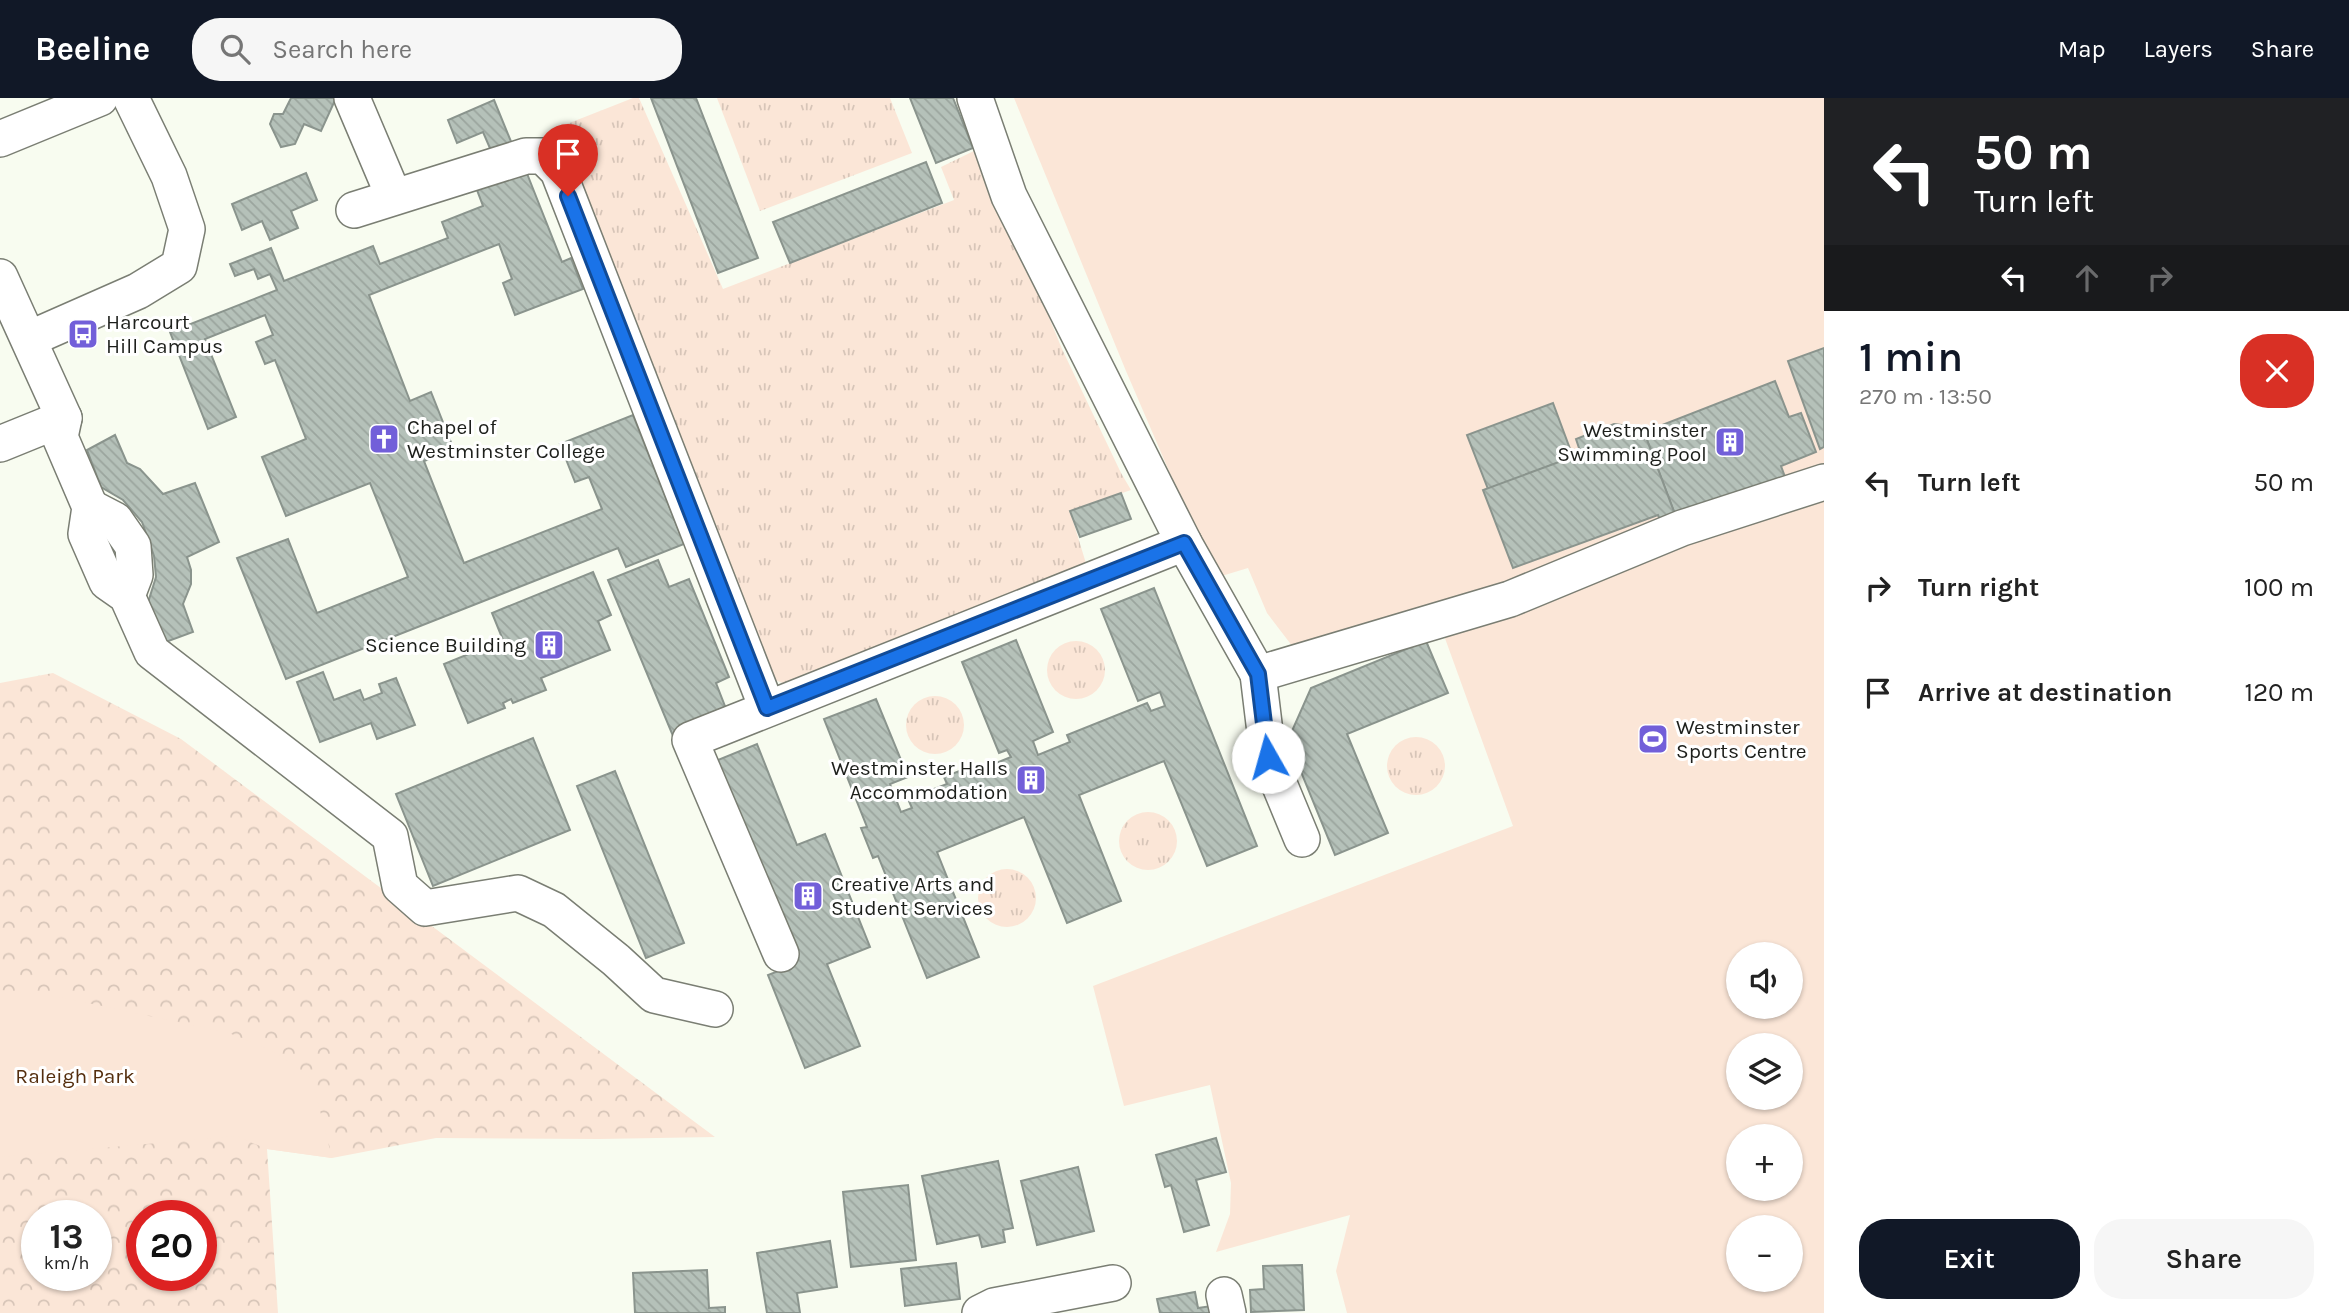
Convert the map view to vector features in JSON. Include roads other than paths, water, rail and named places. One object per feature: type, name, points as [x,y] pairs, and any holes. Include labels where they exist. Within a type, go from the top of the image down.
[{"type":"street","points":[[0,139],[100,98]]},
{"type":"street","points":[[29,339],[138,291],[179,266],[187,229],[169,176],[131,98]]},
{"type":"street","points":[[352,98],[394,197]]},
{"type":"street","points":[[975,98],[1009,196],[1184,543],[1258,674],[1268,757],[1302,839]]},
{"type":"street","points":[[354,210],[526,156],[543,156],[558,171],[767,708]]},
{"type":"street","points":[[0,279],[64,418],[60,437],[90,507],[86,534],[96,561],[107,582],[127,596],[152,652],[390,836],[400,886],[425,908],[518,893],[554,910],[654,995],[715,1009]]},
{"type":"street","points":[[0,444],[64,418]]},
{"type":"street","points":[[1258,674],[1510,598],[1682,528],[1824,482]]},
{"type":"street","points":[[780,954],[690,740],[1184,543]]},
{"type":"street","points":[[980,1313],[994,1306],[1113,1283]]},
{"type":"place","name":"Harcourt Hill Campus","points":[[83,334]]},
{"type":"place","name":"Chapel of Westminster College","points":[[384,439]]},
{"type":"place","name":"Westminster Swimming Pool","points":[[1730,442]]},
{"type":"place","name":"Science Building","points":[[549,645]]},
{"type":"place","name":"Westminster Sports Centre","points":[[1653,739]]},
{"type":"place","name":"Westminster Halls Accommodation","points":[[1031,780]]},
{"type":"place","name":"Creative Arts and Student Services","points":[[808,896]]},
{"type":"park label","name":"Raleigh Park","points":[[75,1076]]}]
